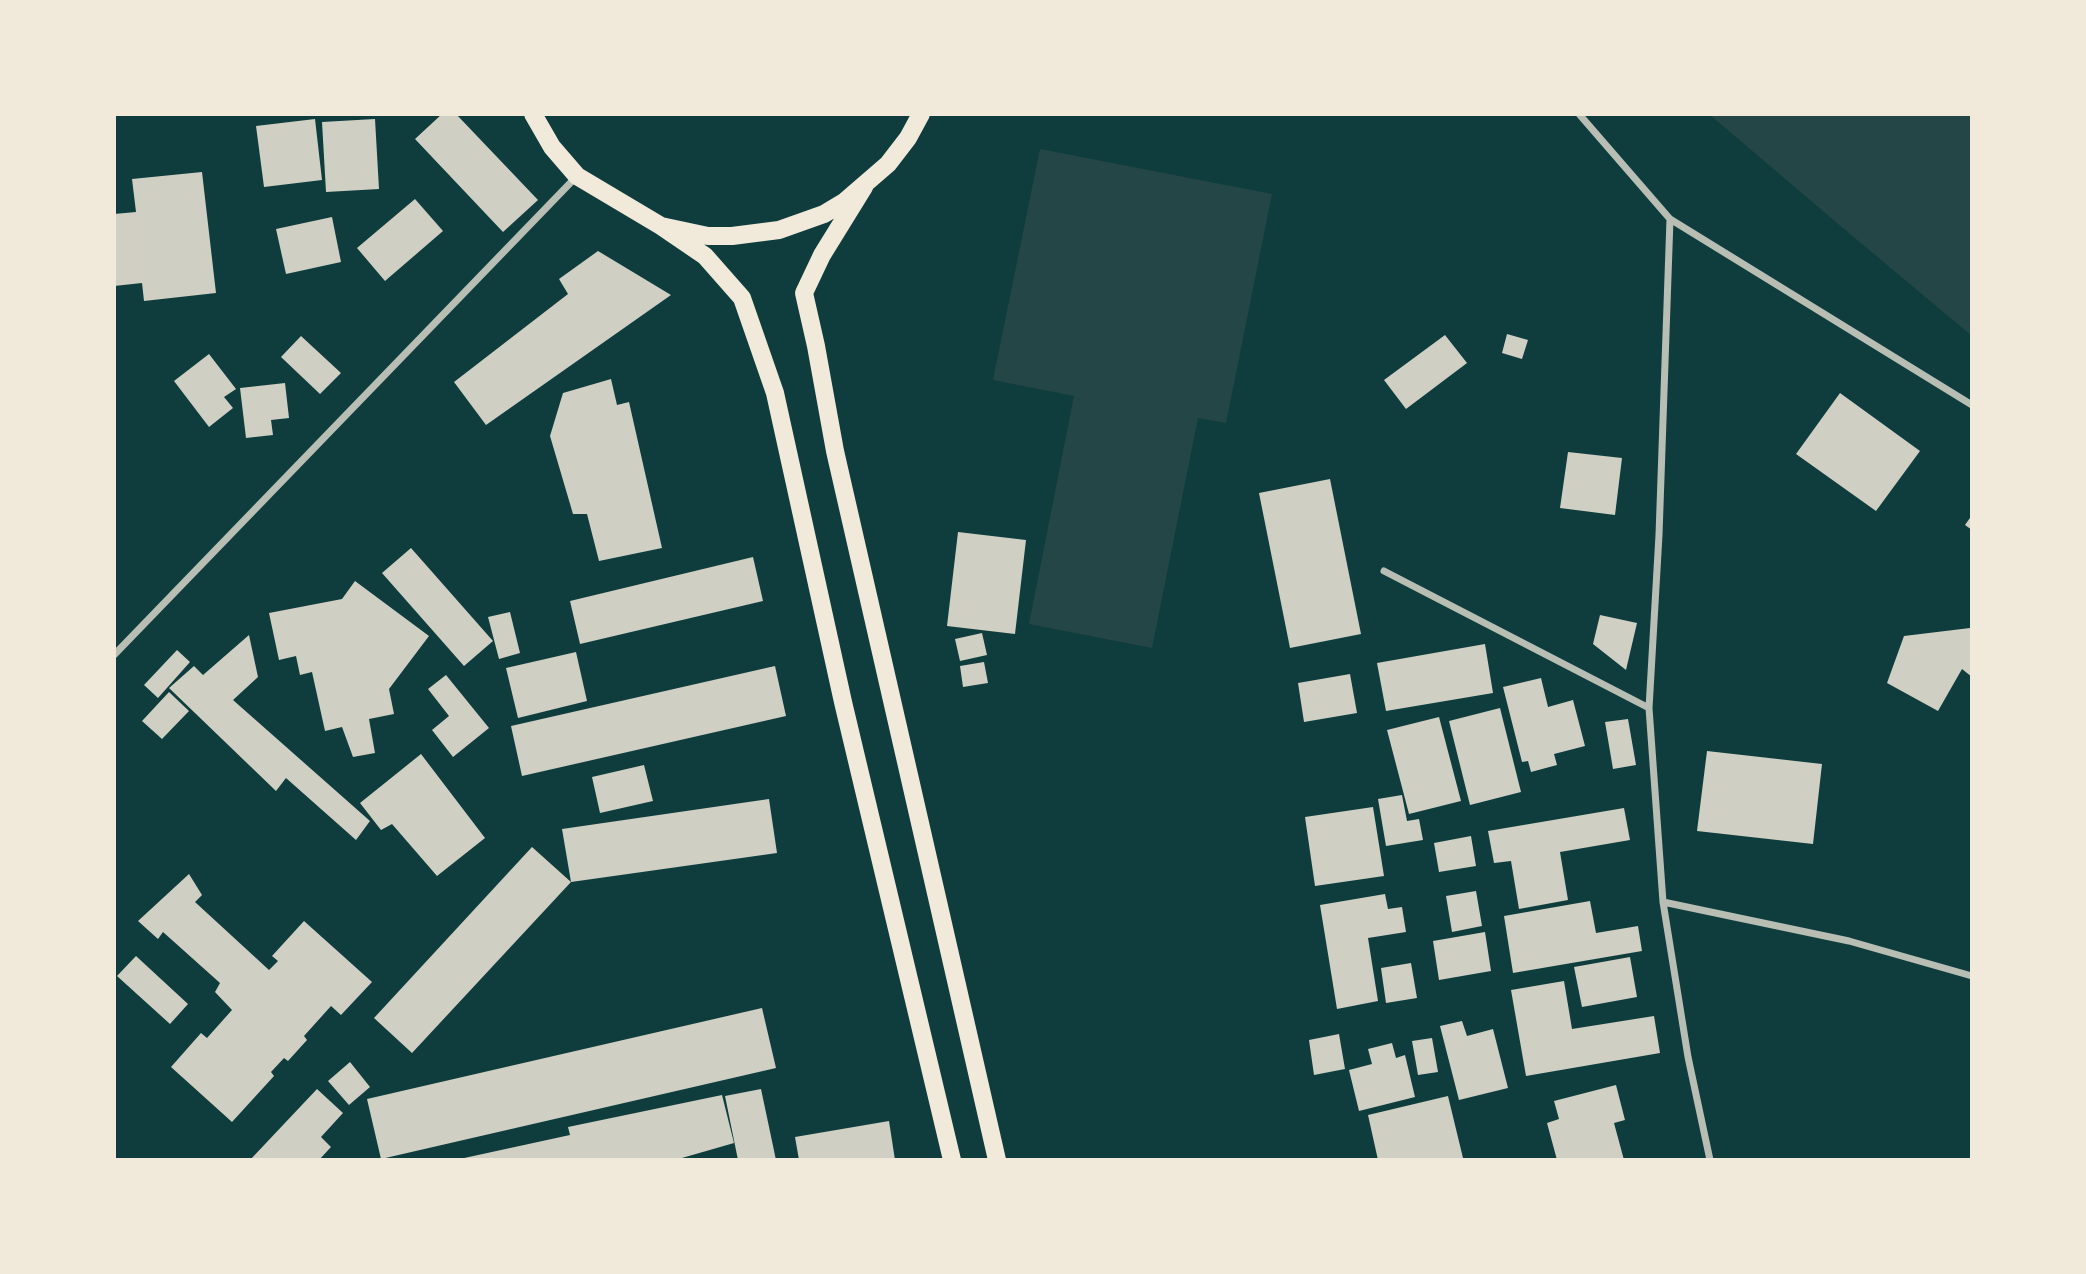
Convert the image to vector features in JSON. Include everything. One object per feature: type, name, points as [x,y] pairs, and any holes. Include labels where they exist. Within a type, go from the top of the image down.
[{"type":"main road","points":[[533,114],[552,147],[577,176],[661,226],[705,256],[741,298],[775,393],[843,702],[952,1160]]},
{"type":"main road","points":[[661,226],[708,236],[755,235],[779,230],[824,214],[864,187],[888,164],[908,138],[921,114]]},
{"type":"main road","points":[[864,187],[822,255],[804,293],[835,451],[996,1160]]},
{"type":"street","points":[[1579,114],[1670,219],[1972,405]]},
{"type":"street","points":[[114,655],[577,176]]},
{"type":"street","points":[[1670,219],[1659,535],[1649,708],[1663,902],[1688,1057],[1710,1160]]},
{"type":"street","points":[[1384,571],[1649,708]]},
{"type":"street","points":[[1663,902],[1849,941],[1972,976]]},
{"type":"shaded area","points":[[1709,114],[1972,114],[1972,336],[1837,223]]},
{"type":"shaded area","points":[[1040,149],[1272,194],[1226,423],[1198,418],[1152,648],[1029,624],[1074,396],[993,380]]},
{"type":"building","points":[[442,114],[456,114],[538,200],[503,232],[415,139]]},
{"type":"building","points":[[315,119],[322,180],[264,187],[256,126]]},
{"type":"building","points":[[375,119],[379,189],[326,192],[322,122]]},
{"type":"building","points":[[202,172],[216,293],[144,301],[142,283],[114,286],[114,214],[136,212],[132,179]]},
{"type":"building","points":[[415,199],[443,231],[385,281],[357,248]]},
{"type":"building","points":[[332,217],[341,262],[286,274],[276,229]]},
{"type":"building","points":[[598,251],[671,295],[486,425],[454,382],[568,294],[559,279]]},
{"type":"building","points":[[1507,334],[1528,340],[1522,359],[1502,353]]},
{"type":"building","points":[[1445,335],[1467,363],[1406,409],[1384,380]]},
{"type":"building","points":[[301,336],[341,373],[320,394],[281,357]]},
{"type":"building","points":[[209,354],[236,389],[224,397],[233,408],[209,427],[174,381]]},
{"type":"building","points":[[611,379],[617,405],[629,402],[662,548],[599,561],[587,514],[573,514],[550,436],[563,393]]},
{"type":"building","points":[[285,383],[289,418],[271,420],[273,435],[246,438],[240,388]]},
{"type":"building","points":[[1840,393],[1920,451],[1876,511],[1796,454]]},
{"type":"building","points":[[1568,452],[1622,458],[1615,515],[1560,508]]},
{"type":"building","points":[[1330,479],[1361,634],[1290,648],[1259,493]]},
{"type":"building","points":[[1972,515],[1972,530],[1965,525]]},
{"type":"building","points":[[958,532],[1026,540],[1015,634],[947,626]]},
{"type":"building","points":[[411,548],[493,641],[464,666],[382,573]]},
{"type":"building","points":[[753,557],[763,601],[580,644],[570,601]]},
{"type":"building","points":[[355,581],[429,636],[389,689],[394,714],[369,719],[375,753],[353,757],[342,727],[325,731],[312,672],[300,675],[296,656],[279,660],[269,613],[342,599]]},
{"type":"building","points":[[510,612],[520,653],[499,659],[488,617]]},
{"type":"building","points":[[1600,615],[1637,623],[1626,670],[1593,644]]},
{"type":"building","points":[[1970,628],[1972,677],[1962,669],[1938,711],[1887,683],[1904,636]]},
{"type":"building","points":[[982,633],[987,655],[960,661],[955,639]]},
{"type":"building","points":[[249,635],[258,677],[233,700],[370,821],[356,840],[286,778],[276,791],[169,688],[194,666],[203,675]]},
{"type":"building","points":[[1485,644],[1493,693],[1386,711],[1377,663]]},
{"type":"building","points":[[177,650],[190,662],[158,698],[144,685]]},
{"type":"building","points":[[576,652],[587,701],[518,718],[506,668]]},
{"type":"building","points":[[984,662],[988,683],[963,687],[960,666]]},
{"type":"building","points":[[775,666],[786,716],[522,776],[511,726]]},
{"type":"building","points":[[1350,674],[1357,713],[1304,722],[1298,683]]},
{"type":"building","points":[[446,675],[489,728],[453,757],[432,730],[449,716],[428,689]]},
{"type":"building","points":[[1541,678],[1548,707],[1573,700],[1585,746],[1554,754],[1557,765],[1531,772],[1528,761],[1522,762],[1503,687]]},
{"type":"building","points":[[169,692],[189,711],[162,739],[142,721]]},
{"type":"building","points":[[1500,708],[1521,792],[1470,805],[1449,721]]},
{"type":"building","points":[[1439,717],[1461,801],[1409,814],[1387,730]]},
{"type":"building","points":[[1628,719],[1636,765],[1613,769],[1605,722]]},
{"type":"building","points":[[1707,751],[1822,764],[1813,844],[1697,831]]},
{"type":"building","points":[[421,754],[485,838],[437,876],[392,824],[381,830],[360,803]]},
{"type":"building","points":[[644,765],[653,801],[600,813],[592,777]]},
{"type":"building","points":[[1402,795],[1407,821],[1419,819],[1423,840],[1386,846],[1378,799]]},
{"type":"building","points":[[769,799],[777,853],[571,882],[562,829]]},
{"type":"building","points":[[1373,807],[1384,876],[1315,886],[1305,817]]},
{"type":"building","points":[[1624,808],[1630,840],[1560,852],[1568,900],[1519,909],[1511,861],[1494,863],[1488,831]]},
{"type":"building","points":[[1471,836],[1476,866],[1439,872],[1434,843]]},
{"type":"building","points":[[532,847],[571,882],[412,1053],[374,1018]]},
{"type":"building","points":[[189,874],[202,895],[195,902],[269,970],[278,961],[272,956],[304,921],[372,982],[341,1015],[331,1006],[304,1036],[307,1040],[288,1061],[284,1058],[271,1072],[274,1076],[232,1122],[171,1067],[201,1033],[207,1038],[232,1010],[215,992],[220,983],[163,932],[158,939],[138,921]]},
{"type":"building","points":[[1476,891],[1482,926],[1452,932],[1446,896]]},
{"type":"building","points":[[1385,894],[1388,909],[1402,907],[1406,932],[1368,938],[1378,1001],[1337,1009],[1320,905]]},
{"type":"building","points":[[1590,901],[1596,933],[1638,926],[1642,951],[1513,973],[1504,916]]},
{"type":"building","points":[[1485,932],[1491,971],[1439,980],[1433,941]]},
{"type":"building","points":[[136,956],[188,1004],[170,1024],[117,976]]},
{"type":"building","points":[[1630,957],[1637,997],[1582,1007],[1574,967]]},
{"type":"building","points":[[1411,963],[1417,998],[1386,1003],[1381,968]]},
{"type":"building","points":[[1564,981],[1572,1029],[1654,1016],[1660,1053],[1526,1076],[1511,990]]},
{"type":"building","points":[[762,1008],[776,1068],[381,1159],[367,1099]]},
{"type":"building","points":[[1462,1021],[1467,1036],[1493,1029],[1508,1088],[1459,1100],[1440,1026]]},
{"type":"building","points":[[1339,1034],[1345,1069],[1314,1075],[1309,1040]]},
{"type":"building","points":[[1432,1038],[1438,1072],[1418,1075],[1412,1041]]},
{"type":"building","points":[[1392,1043],[1396,1058],[1405,1055],[1415,1097],[1359,1111],[1349,1070],[1372,1064],[1368,1049]]},
{"type":"building","points":[[350,1062],[370,1087],[349,1105],[328,1081]]},
{"type":"building","points":[[1616,1085],[1625,1120],[1614,1123],[1624,1160],[1557,1160],[1547,1123],[1559,1119],[1554,1101]]},
{"type":"building","points":[[317,1089],[343,1113],[321,1137],[331,1147],[319,1160],[250,1160]]},
{"type":"building","points":[[761,1089],[776,1160],[738,1160],[725,1096]]},
{"type":"building","points":[[722,1095],[734,1143],[675,1160],[455,1160],[570,1135],[568,1127]]},
{"type":"building","points":[[1448,1096],[1463,1158],[1378,1160],[1368,1115]]},
{"type":"building","points":[[889,1121],[895,1160],[799,1160],[795,1137]]}]
